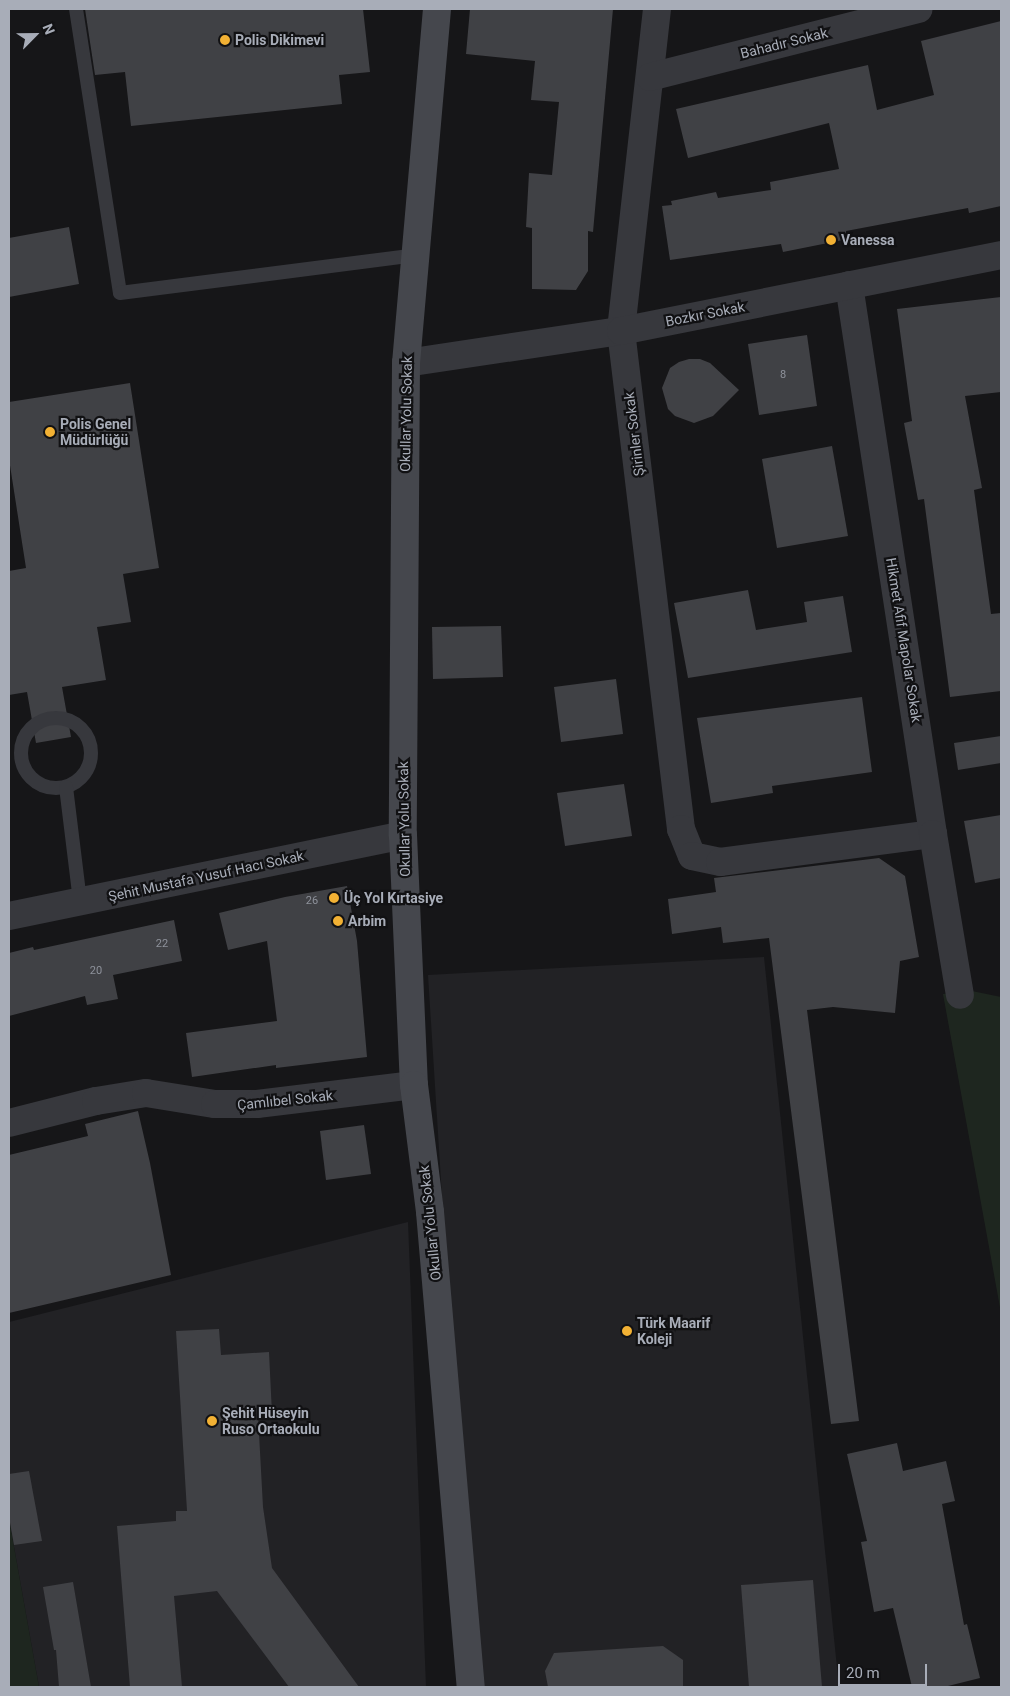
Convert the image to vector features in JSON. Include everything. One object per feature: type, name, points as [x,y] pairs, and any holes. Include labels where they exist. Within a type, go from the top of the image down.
[{"type":"street","name":"Okullar Yolu Sokak","points":[[437,9],[406,364],[403,835],[414,1085],[430,1212],[472,1687]]},
{"type":"street","name":"Şirinler Sokak","points":[[657,9],[622,331],[681,829],[692,856],[720,862],[933,834]]},
{"type":"street","name":"Bahadır Sokak","points":[[650,77],[919,9]]},
{"type":"street","name":"Bozkır Sokak","points":[[406,364],[622,331],[1001,256]]},
{"type":"street","name":"Hikmet Afif Mapolar Sokak","points":[[849,285],[933,834],[960,995]]},
{"type":"street","name":"Şehit Mustafa Yusuf Hacı Sokak","points":[[9,916],[403,835]]},
{"type":"street","name":"Çamlıbel Sokak","points":[[9,1123],[96,1101],[146,1093],[215,1104],[256,1104],[414,1085]]},
{"type":"lane","points":[[76,9],[120,292],[416,255]]},
{"type":"lane","points":[[48,718],[72,721],[82,728],[88,738],[91,750],[90,762],[85,773],[77,782],[66,787],[44,786],[27,773],[22,762],[21,751],[28,731],[37,722],[48,718]]},
{"type":"lane","points":[[66,787],[80,901]]},
{"type":"shaded area","name":"Türk Maarif Koleji","points":[[764,957],[839,1687],[473,1687],[428,975]]},
{"type":"shaded area","points":[[972,991],[1001,997],[1001,1313],[943,994]]},
{"type":"shaded area","name":"Şehit Hüseyin Ruso Ortaokulu","points":[[408,1222],[426,1687],[39,1687],[9,1519],[9,1322]]},
{"type":"shaded area","points":[[9,1519],[39,1687],[9,1687]]},
{"type":"building","name":"Polis Dikimevi","points":[[85,9],[363,9],[370,72],[339,75],[342,104],[131,126],[125,72],[95,75]]},
{"type":"building","points":[[470,9],[613,9],[593,232],[588,231],[588,271],[576,290],[532,289],[532,228],[526,227],[529,173],[552,175],[559,102],[531,100],[535,61],[466,54]]},
{"type":"building","points":[[1001,21],[1001,206],[969,213],[968,208],[846,231],[848,239],[783,252],[781,244],[670,260],[662,206],[672,205],[671,201],[716,192],[718,198],[771,190],[770,182],[839,169],[829,123],[688,158],[676,109],[868,65],[877,110],[934,95],[921,41]]},
{"type":"building","points":[[69,227],[79,284],[9,297],[9,238]]},
{"type":"building","points":[[1001,297],[1001,392],[965,396],[982,488],[974,490],[991,614],[1001,613],[1001,691],[950,697],[924,499],[918,500],[904,423],[912,421],[897,309]]},
{"type":"building","points":[[807,335],[817,406],[759,415],[748,344]]},
{"type":"building","points":[[689,359],[700,359],[710,363],[739,390],[713,416],[694,423],[675,416],[668,409],[662,388],[670,368],[679,362]]},
{"type":"building","points":[[130,383],[159,568],[123,574],[131,622],[97,627],[106,680],[62,687],[71,737],[36,743],[27,692],[9,695],[9,571],[26,568],[9,459],[9,402]]},
{"type":"building","points":[[832,446],[848,536],[777,548],[762,459]]},
{"type":"building","points":[[748,590],[756,630],[807,622],[804,602],[843,596],[852,652],[688,678],[674,603]]},
{"type":"building","points":[[501,626],[503,677],[433,679],[432,627]]},
{"type":"building","points":[[616,679],[623,734],[561,742],[554,687]]},
{"type":"building","points":[[862,697],[872,772],[772,786],[773,793],[711,803],[697,718]]},
{"type":"building","points":[[1001,736],[1001,763],[958,770],[954,743]]},
{"type":"building","points":[[624,784],[632,836],[565,846],[557,793]]},
{"type":"building","points":[[1001,815],[1001,878],[975,883],[964,821]]},
{"type":"building","points":[[879,858],[905,876],[919,957],[900,961],[895,1013],[833,1007],[807,1010],[859,1421],[831,1424],[769,938],[723,943],[721,927],[672,934],[668,899],[716,892],[714,878]]},
{"type":"building","points":[[347,886],[357,941],[367,1057],[276,1068],[276,1065],[192,1077],[186,1033],[277,1021],[267,941],[228,950],[219,913],[285,897]]},
{"type":"building","points":[[174,920],[182,961],[113,975],[118,999],[87,1005],[85,996],[9,1016],[9,953],[33,947],[34,950]]},
{"type":"building","points":[[138,1111],[150,1163],[171,1275],[9,1313],[9,1155],[88,1136],[85,1124]]},
{"type":"building","points":[[364,1125],[371,1174],[326,1180],[320,1131]]},
{"type":"building","name":"Şehit Hüseyin Ruso Ortaokulu","points":[[219,1329],[221,1355],[269,1352],[272,1414],[258,1415],[263,1507],[272,1568],[359,1687],[289,1687],[217,1591],[174,1596],[182,1687],[130,1687],[117,1526],[176,1521],[176,1511],[187,1511],[176,1331]]},
{"type":"building","points":[[897,1443],[903,1471],[946,1461],[955,1501],[942,1504],[964,1625],[967,1624],[980,1678],[944,1687],[912,1687],[893,1608],[874,1612],[861,1542],[867,1541],[847,1454]]},
{"type":"building","points":[[29,1471],[42,1541],[14,1545],[9,1517],[9,1474]]},
{"type":"building","points":[[813,1580],[822,1687],[749,1687],[741,1585]]},
{"type":"building","points":[[73,1582],[91,1687],[59,1687],[56,1650],[54,1650],[43,1587]]},
{"type":"building","points":[[663,1646],[683,1660],[683,1687],[548,1687],[545,1671],[554,1653]]},
{"type":"place","name":"Polis Dikimevi","points":[[225,40]]},
{"type":"place","name":"Vanessa","points":[[831,240]]},
{"type":"place","name":"Polis Genel Müdürlüğü","points":[[50,432]]},
{"type":"place","name":"Üç Yol Kırtasiye","points":[[334,898]]},
{"type":"place","name":"Arbim","points":[[338,921]]},
{"type":"place","name":"Türk Maarif Koleji","points":[[627,1331]]},
{"type":"place","name":"Şehit Hüseyin Ruso Ortaokulu","points":[[212,1421]]}]
